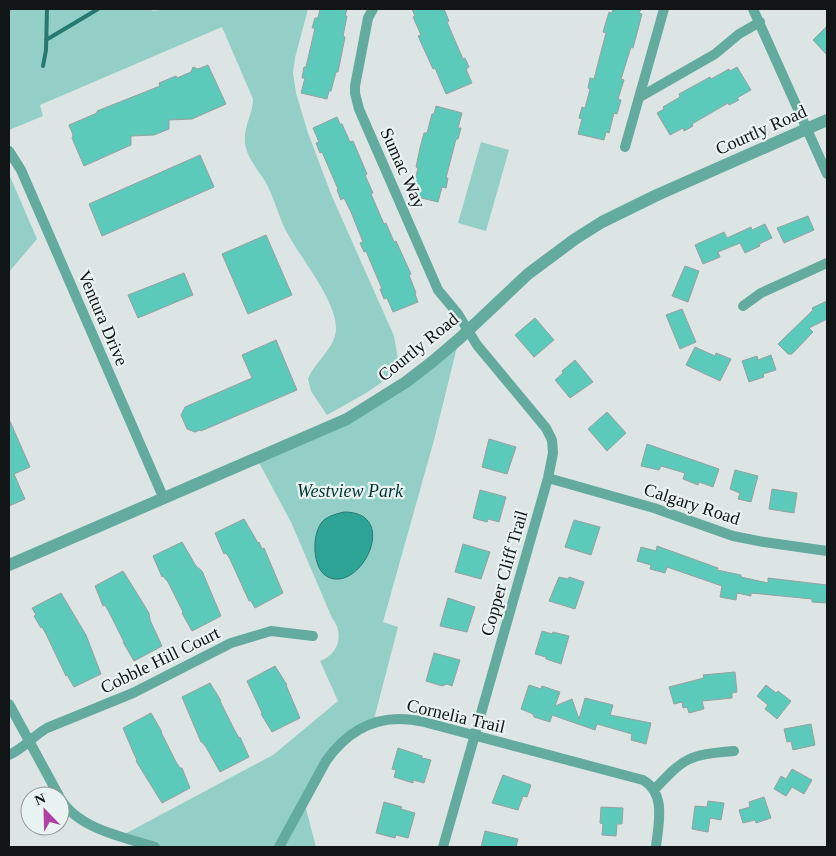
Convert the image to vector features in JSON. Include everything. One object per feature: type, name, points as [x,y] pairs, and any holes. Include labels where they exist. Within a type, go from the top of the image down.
[{"type":"street","name":"Sumac Way","points":[[373,9],[368,18],[356,76],[356,101],[438,290],[458,314],[467,330]]},
{"type":"street","points":[[625,146],[664,9]]},
{"type":"street","points":[[753,9],[827,174]]},
{"type":"street","points":[[640,98],[715,54],[739,34],[760,22]]},
{"type":"street","name":"Courtly Road","points":[[9,565],[347,419],[406,382],[438,356],[528,274],[553,254],[602,222],[657,195],[827,120]]},
{"type":"street","name":"Ventura Drive","points":[[9,151],[21,170],[164,499]]},
{"type":"street","points":[[742,306],[761,293],[827,263]]},
{"type":"street","name":"Copper Cliff Trail","points":[[443,847],[548,478],[553,453],[552,440],[546,428],[477,345],[467,330]]},
{"type":"street","name":"Calgary Road","points":[[548,478],[654,508],[740,538],[827,551]]},
{"type":"street","name":"Cobble Hill Court","points":[[9,756],[18,751],[35,735],[133,693],[231,643],[271,632],[313,636]]},
{"type":"street","points":[[9,704],[53,786]]},
{"type":"street","name":"Cornelia Trail","points":[[279,847],[326,761],[345,737],[361,728],[390,719],[405,718],[640,779],[654,790]]},
{"type":"street","points":[[656,847],[659,805],[654,790],[673,770],[687,759],[709,753],[734,752]]},
{"type":"street","points":[[70,811],[99,828],[155,847]]},
{"type":"green space","points":[[9,9],[150,9],[153,11],[166,9],[308,9],[295,58],[293,73],[296,93],[308,133],[331,194],[394,336],[400,370],[366,393],[327,415],[311,391],[308,379],[332,343],[336,329],[335,318],[324,292],[286,231],[268,187],[247,152],[245,135],[253,99],[222,27],[40,105],[43,116],[9,130]]},
{"type":"green space","points":[[481,142],[509,150],[486,231],[458,223]]},
{"type":"green space","points":[[9,174],[37,239],[9,272]]},
{"type":"green space","name":"Westview Park","points":[[459,339],[434,440],[383,622],[398,627],[373,723],[345,737],[304,801],[316,847],[155,847],[121,836],[273,755],[338,701],[320,661],[331,654],[338,643],[339,637],[336,624],[291,522],[257,459],[347,419]]},
{"type":"shaded area","points":[[344,512],[361,515],[370,524],[373,537],[370,550],[363,563],[352,574],[340,579],[328,577],[323,573],[316,559],[315,542],[316,534],[323,521],[332,515]]},
{"type":"building","points":[[320,9],[347,9],[343,36],[345,37],[338,72],[336,72],[327,99],[301,93],[305,78],[302,78],[304,67],[306,67],[315,28],[312,28],[315,18],[318,18]]},
{"type":"building","points":[[412,9],[444,9],[449,21],[447,22],[463,59],[465,58],[469,67],[466,69],[472,83],[446,94],[418,36],[421,35],[413,17],[415,16]]},
{"type":"building","points":[[613,9],[641,9],[639,13],[642,14],[633,48],[631,47],[621,79],[624,80],[618,99],[621,100],[617,114],[614,113],[609,133],[606,132],[604,140],[578,134],[582,119],[579,118],[582,107],[585,108],[590,89],[588,88],[590,78],[594,79],[606,33],[603,32],[609,12],[612,13]]},
{"type":"building","points":[[827,26],[827,55],[813,40]]},
{"type":"building","points":[[208,65],[226,104],[192,119],[169,120],[169,129],[154,135],[131,136],[131,145],[84,166],[72,138],[73,135],[69,125],[97,113],[97,111],[160,86],[159,83],[191,72],[193,67],[198,69]]},
{"type":"building","points":[[737,67],[751,90],[737,98],[739,100],[729,105],[728,103],[692,124],[693,126],[684,131],[683,128],[670,135],[657,113],[680,97],[679,94],[710,77],[711,79],[729,69],[730,71]]},
{"type":"building","points":[[436,106],[462,113],[458,128],[461,128],[458,139],[456,139],[446,178],[448,178],[446,188],[442,187],[438,202],[413,196],[420,148],[424,133],[427,133]]},
{"type":"building","points":[[337,117],[350,142],[353,141],[367,174],[365,175],[373,193],[371,194],[384,224],[386,223],[394,242],[396,241],[411,274],[409,275],[418,302],[393,312],[387,298],[384,299],[380,289],[382,289],[366,251],[364,252],[360,243],[363,242],[351,212],[344,198],[341,200],[322,152],[320,153],[316,143],[319,142],[313,128]]},
{"type":"building","points":[[200,155],[214,187],[102,236],[89,204]]},
{"type":"building","points":[[808,216],[814,230],[784,243],[777,228]]},
{"type":"building","points":[[765,224],[772,238],[759,244],[760,246],[745,253],[740,243],[718,252],[720,257],[703,264],[695,245],[724,232],[727,238],[751,227],[752,230]]},
{"type":"building","points":[[266,235],[292,295],[248,314],[222,254]]},
{"type":"building","points":[[685,266],[699,271],[688,302],[672,296]]},
{"type":"building","points":[[184,273],[193,295],[138,318],[128,295]]},
{"type":"building","points":[[827,301],[827,319],[809,328],[813,332],[792,354],[788,354],[778,344],[813,310],[812,308]]},
{"type":"building","points":[[682,309],[696,342],[680,349],[666,315]]},
{"type":"building","points":[[535,318],[554,340],[534,357],[515,335]]},
{"type":"building","points":[[276,340],[297,390],[201,431],[195,432],[187,429],[181,415],[185,407],[252,378],[242,355]]},
{"type":"building","points":[[695,347],[715,356],[716,353],[731,359],[720,381],[686,365]]},
{"type":"building","points":[[771,355],[776,370],[763,374],[764,377],[749,382],[742,361],[757,356],[758,360]]},
{"type":"building","points":[[575,360],[593,382],[570,398],[555,380]]},
{"type":"building","points":[[607,412],[626,433],[607,451],[588,429]]},
{"type":"building","points":[[9,419],[30,467],[14,474],[25,499],[9,506]]},
{"type":"building","points":[[489,439],[516,447],[507,474],[482,467]]},
{"type":"building","points":[[647,444],[719,469],[713,487],[699,482],[698,485],[683,479],[685,473],[661,466],[659,470],[641,466]]},
{"type":"building","points":[[735,470],[758,476],[751,502],[738,499],[740,493],[730,489]]},
{"type":"building","points":[[772,489],[797,493],[794,513],[769,509]]},
{"type":"building","points":[[480,490],[506,497],[499,522],[488,519],[487,522],[473,518]]},
{"type":"building","points":[[244,519],[262,549],[264,548],[283,593],[255,608],[251,601],[249,601],[230,559],[226,553],[224,554],[215,533]]},
{"type":"building","points":[[574,520],[600,527],[591,555],[565,547]]},
{"type":"building","points":[[182,542],[196,566],[202,571],[221,616],[192,631],[168,582],[162,577],[153,556]]},
{"type":"building","points":[[463,544],[490,552],[481,579],[455,572]]},
{"type":"building","points":[[657,546],[718,568],[717,570],[741,575],[741,577],[768,583],[768,578],[827,585],[827,603],[812,602],[812,599],[751,593],[751,596],[737,593],[736,600],[720,597],[722,586],[667,567],[665,573],[650,569],[651,565],[637,561],[641,547],[656,551]]},
{"type":"building","points":[[123,571],[149,613],[150,620],[162,646],[134,661],[109,612],[105,605],[103,606],[95,586]]},
{"type":"building","points":[[559,577],[568,579],[569,577],[584,582],[575,609],[549,601]]},
{"type":"building","points":[[61,593],[86,635],[101,674],[74,687],[66,676],[46,634],[34,616],[36,615],[32,608]]},
{"type":"building","points":[[448,598],[475,607],[467,632],[440,626]]},
{"type":"building","points":[[542,631],[569,636],[561,664],[535,654]]},
{"type":"building","points":[[434,653],[460,660],[452,686],[447,684],[442,686],[426,681]]},
{"type":"building","points":[[275,666],[287,685],[300,718],[272,732],[261,714],[247,681]]},
{"type":"building","points":[[735,672],[737,692],[732,693],[732,698],[702,701],[704,709],[689,713],[687,707],[683,708],[682,702],[674,704],[669,687],[704,678],[703,675]]},
{"type":"building","points":[[210,683],[249,757],[220,772],[206,747],[201,742],[182,697]]},
{"type":"building","points":[[529,685],[541,689],[542,686],[560,692],[555,706],[572,699],[579,719],[585,698],[613,705],[610,715],[651,723],[646,744],[631,740],[632,734],[597,724],[595,730],[552,715],[550,722],[534,717],[533,714],[521,709]]},
{"type":"building","points":[[766,685],[791,701],[777,719],[765,709],[768,705],[757,696]]},
{"type":"building","points":[[151,713],[176,762],[182,768],[190,788],[162,803],[136,761],[123,728]]},
{"type":"building","points":[[811,724],[815,745],[793,750],[791,741],[787,742],[784,729]]},
{"type":"building","points":[[398,748],[431,760],[424,783],[413,780],[413,783],[394,777],[396,770],[392,769]]},
{"type":"building","points":[[792,769],[812,780],[804,794],[792,787],[786,796],[774,789],[781,776],[786,779]]},
{"type":"building","points":[[503,775],[531,785],[527,797],[523,796],[518,810],[492,803]]},
{"type":"building","points":[[764,797],[771,818],[756,823],[755,820],[743,823],[739,810],[750,807],[749,802]]},
{"type":"building","points":[[708,801],[724,803],[721,820],[710,818],[708,832],[692,829],[695,806],[707,807]]},
{"type":"building","points":[[384,802],[415,813],[408,838],[396,835],[395,838],[376,833]]},
{"type":"building","points":[[601,807],[623,808],[622,824],[617,824],[616,836],[602,835],[603,824],[600,823]]},
{"type":"building","points":[[485,831],[518,839],[516,847],[481,847]]},
{"type":"waterway","points":[[43,66],[46,50],[47,9]]},
{"type":"waterway","points":[[46,40],[98,9]]}]
